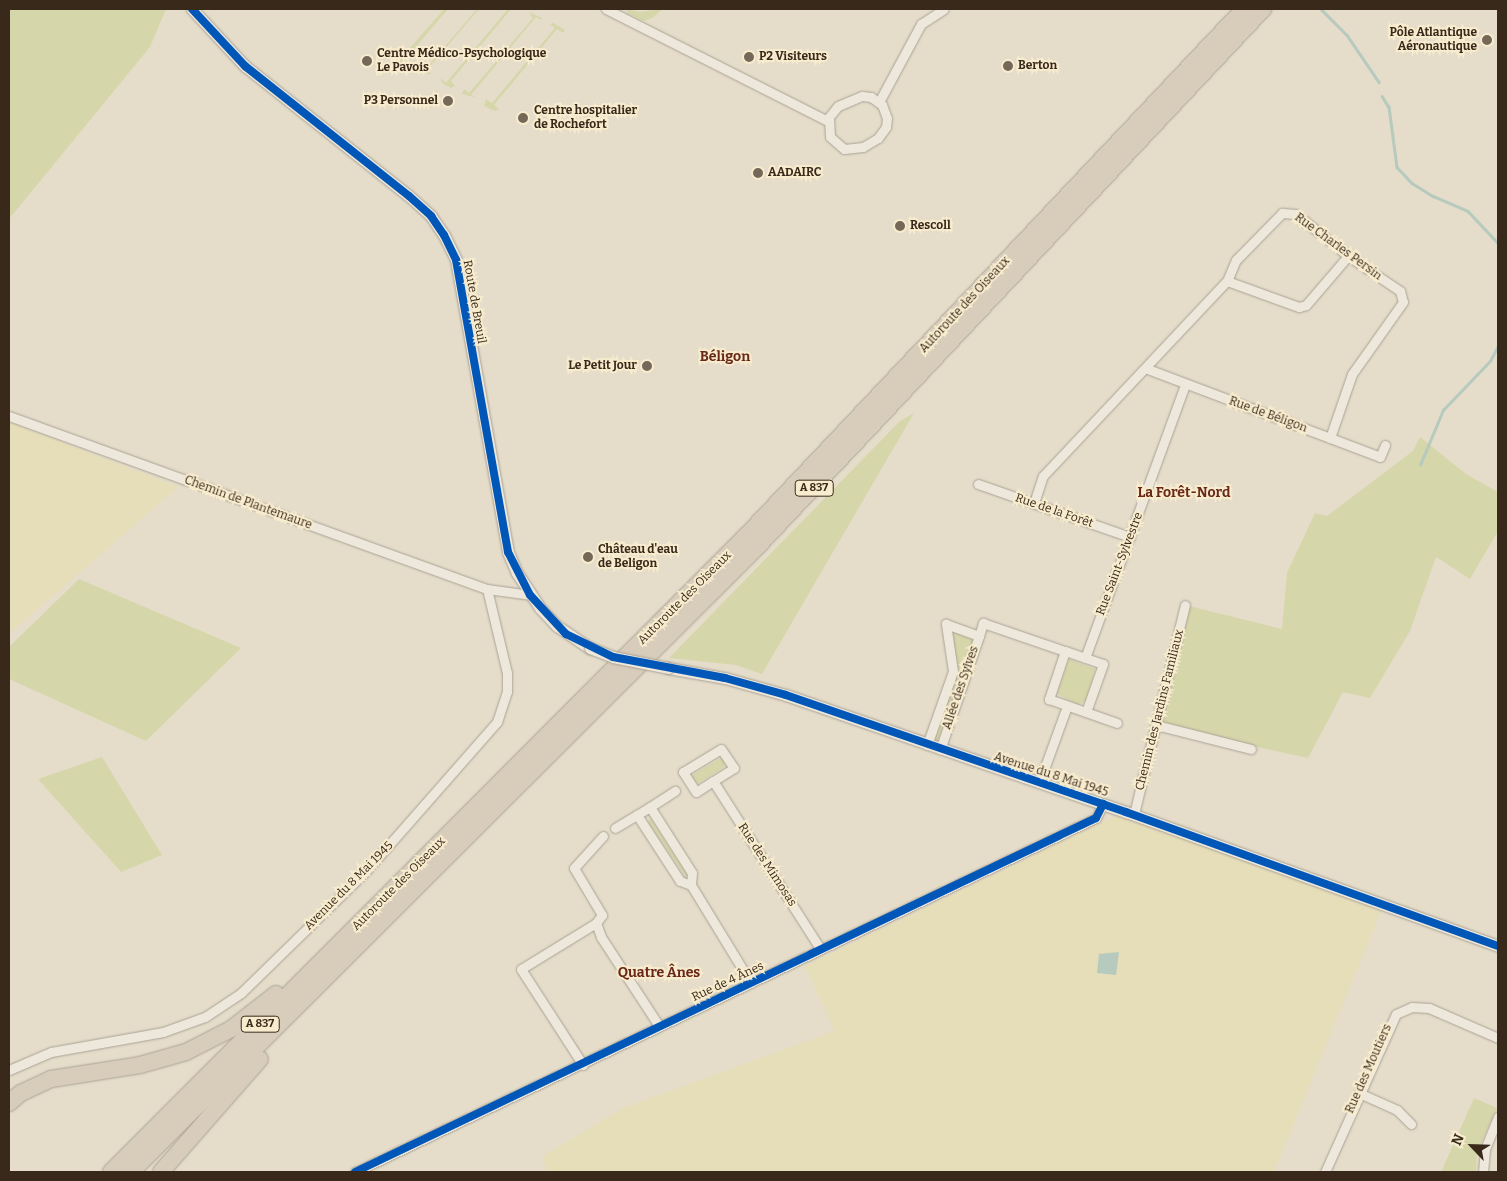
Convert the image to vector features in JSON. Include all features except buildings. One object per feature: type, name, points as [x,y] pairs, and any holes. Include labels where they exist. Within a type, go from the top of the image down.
[{"type":"highway","name":"Autoroute des Oiseaux","points":[[111,1172],[746,536],[1244,9]]},
{"type":"highway","name":"Autoroute des Oiseaux","points":[[131,1172],[374,932],[759,545],[1264,9]]},
{"type":"highway","points":[[9,1102],[21,1092],[50,1079],[140,1065],[206,1044],[265,1003],[408,876]]},
{"type":"highway","points":[[162,1172],[374,932]]},
{"type":"street","name":"Route de Breuil","points":[[192,9],[245,66],[409,196],[431,216],[444,235],[456,260],[501,523],[508,552],[530,595],[557,626],[590,648]]},
{"type":"street","points":[[606,9],[828,121]]},
{"type":"street","points":[[879,102],[921,24],[944,9]]},
{"type":"street","points":[[867,96],[879,102],[887,118],[886,127],[878,138],[862,147],[849,150],[837,145],[830,137],[828,121],[835,109],[852,100],[867,96]]},
{"type":"street","name":"Rue Charles Persin","points":[[1034,504],[1043,476],[1227,281],[1236,260],[1282,213],[1296,214],[1348,256],[1400,291],[1403,302],[1370,352],[1355,368],[1330,438]]},
{"type":"street","points":[[1227,281],[1299,307],[1306,305],[1348,256]]},
{"type":"street","name":"Rue de Béligon","points":[[1145,368],[1185,385],[1380,456],[1385,445]]},
{"type":"street","name":"Rue Saint-Sylvestre","points":[[1085,658],[1185,385]]},
{"type":"street","name":"Chemin de Plantemaure","points":[[9,416],[487,589]]},
{"type":"street","name":"Rue de la Forêt","points":[[978,484],[1130,537]]},
{"type":"street","points":[[487,589],[530,595]]},
{"type":"street","name":"Avenue du 8 Mai 1945","points":[[9,1070],[31,1057],[163,1032],[205,1017],[241,993],[366,871],[497,722],[507,692],[507,673],[487,589]]},
{"type":"street","name":"Chemin des Jardins Familiaux","points":[[1134,814],[1185,605]]},
{"type":"street","points":[[979,636],[983,623],[1103,664],[1086,712]]},
{"type":"street","name":"Allée des Sylves","points":[[927,745],[953,671],[946,624],[979,636],[940,750]]},
{"type":"street","name":"Avenue du 8 Mai 1945","points":[[590,648],[613,657],[725,678],[786,695],[940,750],[1134,814],[1498,946]]},
{"type":"street","points":[[1066,651],[1048,699],[1117,723]]},
{"type":"street","points":[[1040,783],[1068,706]]},
{"type":"street","points":[[1156,725],[1251,749]]},
{"type":"street","points":[[721,749],[734,768],[713,781],[696,792],[683,772],[721,749]]},
{"type":"street","name":"Rue des Mimosas","points":[[713,781],[820,948]]},
{"type":"street","points":[[615,828],[675,791]]},
{"type":"street","name":"Rue de 4 Ânes","points":[[354,1172],[583,1065],[603,1052],[750,984],[820,948],[1096,818],[1103,804]]},
{"type":"street","points":[[650,807],[692,873],[691,885],[750,984]]},
{"type":"street","points":[[637,814],[680,881],[691,885]]},
{"type":"street","points":[[583,1065],[521,969],[596,924],[602,915],[574,868],[603,836]]},
{"type":"street","points":[[596,924],[601,937],[659,1026]]},
{"type":"street","name":"Rue des Moutiers","points":[[1325,1172],[1358,1092],[1389,1025],[1403,1010],[1412,1006],[1429,1008],[1498,1038]]},
{"type":"street","points":[[1358,1092],[1397,1110],[1410,1124]]},
{"type":"street","points":[[1483,1172],[1485,1149],[1494,1137],[1498,1117]]},
{"type":"shaded area","points":[[9,422],[178,487],[9,634]]},
{"type":"shaded area","points":[[1120,814],[1381,911],[1274,1172],[547,1172],[542,1157],[623,1108],[835,1031],[805,966]]},
{"type":"shaded area","points":[[1119,952],[1116,975],[1097,973],[1099,954]]},
{"type":"green space","points":[[9,9],[166,9],[150,47],[9,219]]},
{"type":"green space","points":[[444,9],[448,9],[405,60],[409,64],[405,66],[400,62],[402,57]]},
{"type":"green space","points":[[479,9],[427,70],[432,75],[418,71],[419,67],[424,71]]},
{"type":"green space","points":[[508,9],[511,9],[451,81],[455,86],[451,88],[442,83],[441,78],[446,83]]},
{"type":"green space","points":[[627,9],[639,12],[662,9],[654,17],[644,21],[627,13]]},
{"type":"green space","points":[[529,12],[542,18],[542,20],[536,17],[471,95],[477,98],[462,94],[464,89],[469,93],[533,18]]},
{"type":"green space","points":[[553,23],[565,30],[563,33],[557,29],[494,105],[499,109],[495,111],[484,106],[486,99],[492,103],[555,28],[550,24]]},
{"type":"green space","points":[[914,413],[762,674],[736,665],[669,658],[900,421]]},
{"type":"green space","points":[[1420,437],[1466,474],[1498,492],[1498,531],[1470,579],[1436,557],[1410,631],[1370,698],[1343,692],[1308,758],[1156,725],[1185,605],[1282,629],[1287,573],[1315,513],[1327,516],[1413,451]]},
{"type":"green space","points":[[79,579],[241,648],[146,741],[9,679],[9,647]]},
{"type":"green space","points":[[946,624],[979,636],[940,750],[927,745],[953,671]]},
{"type":"green space","points":[[1069,659],[1095,669],[1087,699],[1079,705],[1057,694]]},
{"type":"green space","points":[[102,757],[162,855],[121,872],[38,779]]},
{"type":"green space","points":[[721,758],[725,761],[724,767],[699,783],[694,783],[692,775]]},
{"type":"green space","points":[[650,818],[686,873],[686,878],[648,822]]},
{"type":"green space","points":[[1474,1098],[1497,1108],[1477,1152],[1476,1172],[1441,1172]]},
{"type":"waterway","points":[[1321,9],[1347,35],[1379,82]]},
{"type":"waterway","points":[[1382,96],[1389,107],[1397,167],[1412,183],[1433,196],[1468,211],[1498,243]]},
{"type":"waterway","points":[[1420,465],[1443,410],[1490,361],[1498,346]]},
{"type":"cycle path","points":[[192,9],[245,66],[409,196],[431,216],[444,235],[456,260],[508,552],[530,595],[566,634],[613,657],[725,678],[786,695],[1126,812],[1498,946]]},
{"type":"cycle path","points":[[355,1172],[1096,818],[1103,804]]},
{"type":"place","name":"Pôle Atlantique Aéronautique","points":[[1487,40]]},
{"type":"place","name":"P2 Visiteurs","points":[[749,57]]},
{"type":"place","name":"Centre Médico-Psychologique Le Pavois","points":[[367,61]]},
{"type":"place","name":"Berton","points":[[1008,66]]},
{"type":"place","name":"P3 Personnel","points":[[448,101]]},
{"type":"place","name":"Centre hospitalier de Rochefort","points":[[523,118]]},
{"type":"place","name":"AADAIRC","points":[[758,173]]},
{"type":"place","name":"Rescoll","points":[[900,226]]},
{"type":"place","name":"Le Petit Jour","points":[[647,366]]},
{"type":"place","name":"Château d'eau de Beligon","points":[[588,557]]},
{"type":"district","name":"Béligon","points":[[725,357]]},
{"type":"district","name":"La Forêt-Nord","points":[[1184,493]]},
{"type":"district","name":"Quatre Ânes","points":[[659,973]]}]
